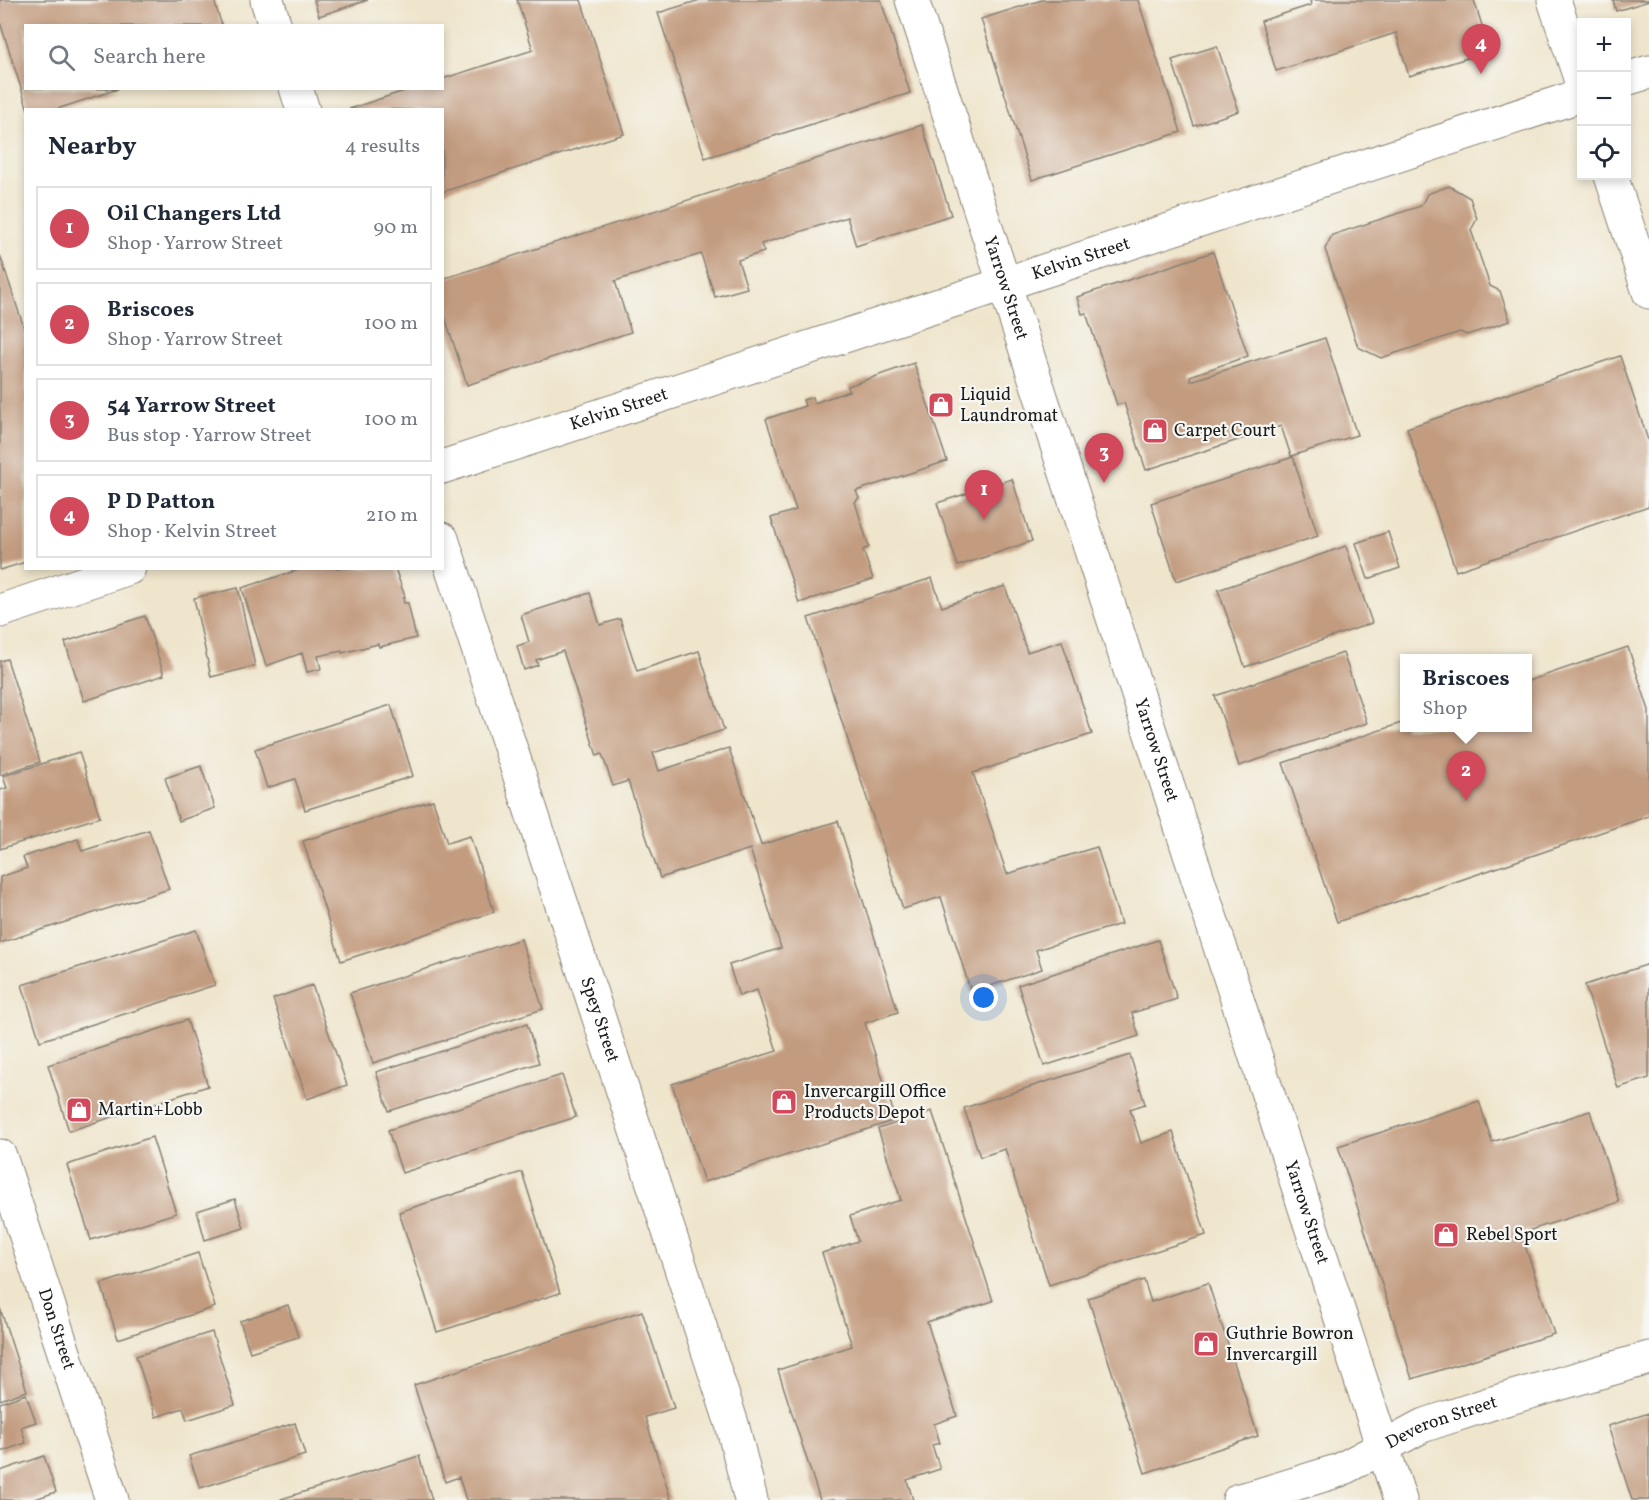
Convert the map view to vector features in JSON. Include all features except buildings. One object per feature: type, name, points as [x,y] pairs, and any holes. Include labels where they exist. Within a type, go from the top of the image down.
[{"type":"street","points":[[267,0],[274,24]]},
{"type":"street","name":"Yarrow Street","points":[[912,0],[1400,1500]]},
{"type":"street","points":[[1554,0],[1577,72]]},
{"type":"street","points":[[1631,77],[1649,72]]},
{"type":"street","points":[[297,90],[302,108]]},
{"type":"street","name":"Kelvin Street","points":[[444,466],[1577,96]]},
{"type":"street","points":[[1612,180],[1649,292]]},
{"type":"street","name":"Spey Street","points":[[444,544],[732,1424],[751,1500]]},
{"type":"street","points":[[0,610],[123,570]]},
{"type":"street","name":"Don Street","points":[[0,1156],[112,1500]]},
{"type":"street","name":"Deveron Street","points":[[1239,1500],[1340,1470],[1422,1426],[1492,1403],[1649,1358]]},
{"type":"place","name":"P D Patton","points":[[1481,74]]},
{"type":"place","name":"Liquid Laundromat","points":[[941,405]]},
{"type":"place","name":"Carpet Court","points":[[1155,431]]},
{"type":"place","name":"54 Yarrow Street","points":[[1104,483]]},
{"type":"place","name":"Oil Changers Ltd","points":[[984,520]]},
{"type":"place","name":"Briscoes","points":[[1466,801]]},
{"type":"place","name":"Invercargill Office Products Depot","points":[[784,1102]]},
{"type":"place","name":"Martin+Lobb","points":[[79,1110]]},
{"type":"place","name":"Rebel Sport","points":[[1446,1235]]},
{"type":"place","name":"Guthrie Bowron Invercargill","points":[[1206,1344]]}]
